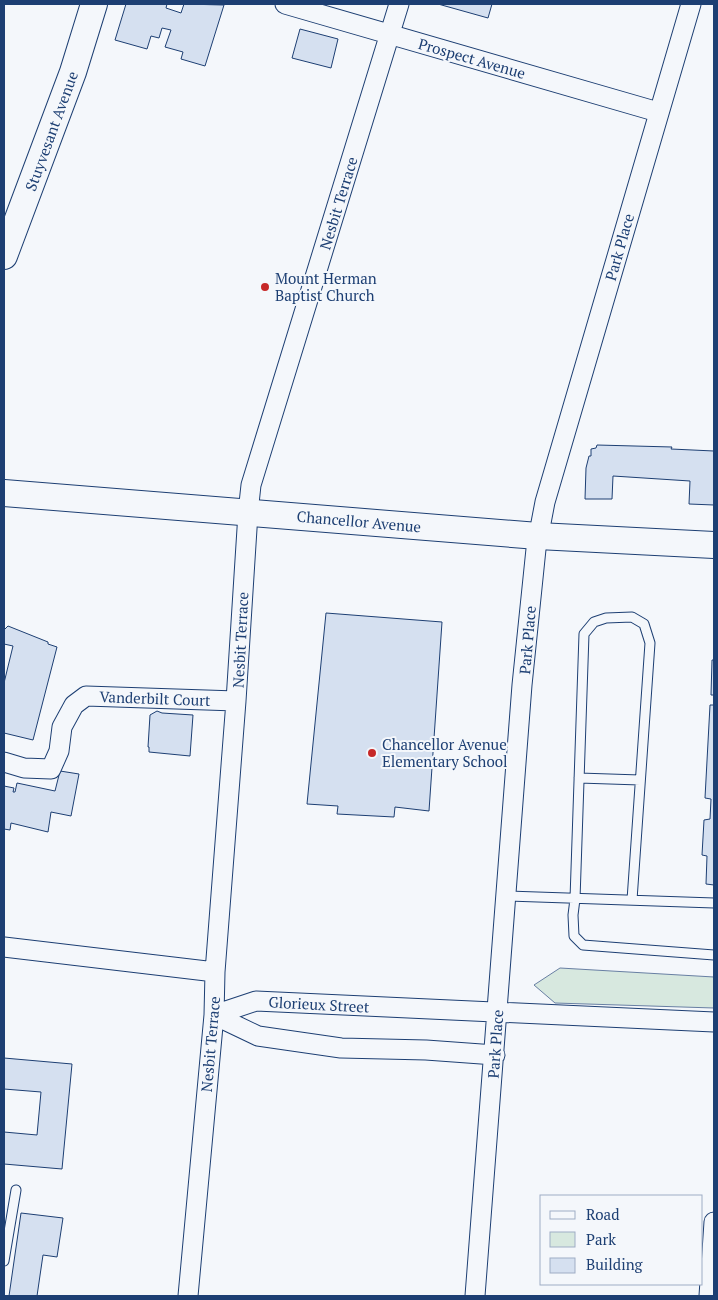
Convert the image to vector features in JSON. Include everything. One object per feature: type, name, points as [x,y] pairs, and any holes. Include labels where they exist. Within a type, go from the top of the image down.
[{"type":"main road","name":"Stuyvesant Avenue","points":[[4,256],[73,72],[94,4]]},
{"type":"main road","name":"Chancellor Avenue","points":[[4,494],[538,536],[714,545]]},
{"type":"street","name":"Prospect Avenue","points":[[285,4],[658,112]]},
{"type":"street","name":"Nesbit Terrace","points":[[188,1296],[214,1014],[215,972],[236,701],[248,513],[255,473],[399,4]]},
{"type":"street","name":"Park Place","points":[[475,1296],[522,693],[538,536],[545,502],[691,4]]},
{"type":"street","name":"Vanderbilt Court","points":[[4,762],[24,768],[51,768],[59,751],[62,728],[74,705],[86,696],[236,701]]},
{"type":"street","points":[[4,947],[215,972]]},
{"type":"street","name":"Glorieux Street","points":[[214,1014],[256,1001],[714,1022]]},
{"type":"street","points":[[214,1014],[258,1036],[268,1038],[341,1048],[426,1050],[494,1055]]},
{"type":"street","points":[[709,1296],[714,1222]]},
{"type":"lane","points":[[632,900],[650,643],[644,624],[632,617],[606,618],[594,622],[584,634],[573,915],[574,936],[583,945],[714,955]]},
{"type":"lane","points":[[579,778],[640,780]]},
{"type":"lane","points":[[506,896],[714,903]]},
{"type":"lane","points":[[4,1262],[16,1190]]},
{"type":"green space","points":[[560,968],[714,977],[714,1008],[555,1003],[534,985]]},
{"type":"building","points":[[126,4],[167,4],[166,8],[181,13],[184,4],[224,5],[205,66],[181,59],[183,52],[165,47],[171,30],[162,28],[159,38],[151,36],[147,49],[115,40]]},
{"type":"building","points":[[438,4],[492,4],[488,18]]},
{"type":"building","points":[[300,29],[338,39],[331,68],[292,58]]},
{"type":"building","points":[[597,445],[672,447],[671,449],[714,451],[714,505],[689,504],[690,481],[613,476],[612,499],[585,499],[586,468],[589,456],[591,456],[591,449],[596,448]]},
{"type":"building","points":[[326,613],[442,622],[429,811],[395,807],[394,817],[337,814],[338,806],[307,804]]},
{"type":"building","points":[[8,626],[57,647],[33,740],[4,733],[4,683],[13,646],[4,644],[4,630]]},
{"type":"building","points":[[712,660],[714,660],[714,695],[711,695]]},
{"type":"building","points":[[710,705],[714,705],[714,885],[706,884],[707,856],[702,855],[704,820],[710,819],[711,799],[705,798]]},
{"type":"building","points":[[157,711],[193,715],[190,756],[149,752],[150,715]]},
{"type":"building","points":[[60,771],[79,774],[71,816],[51,812],[48,832],[11,823],[10,830],[4,829],[4,786],[14,788],[13,792],[15,792],[17,783],[55,791]]},
{"type":"building","points":[[4,1058],[72,1064],[62,1169],[4,1164],[4,1132],[37,1135],[41,1092],[4,1089]]},
{"type":"building","points":[[21,1213],[63,1218],[57,1257],[43,1255],[37,1296],[9,1296]]},
{"type":"place","name":"Mount Herman Baptist Church","points":[[265,287]]},
{"type":"place","name":"Chancellor Avenue Elementary School","points":[[372,753]]}]
